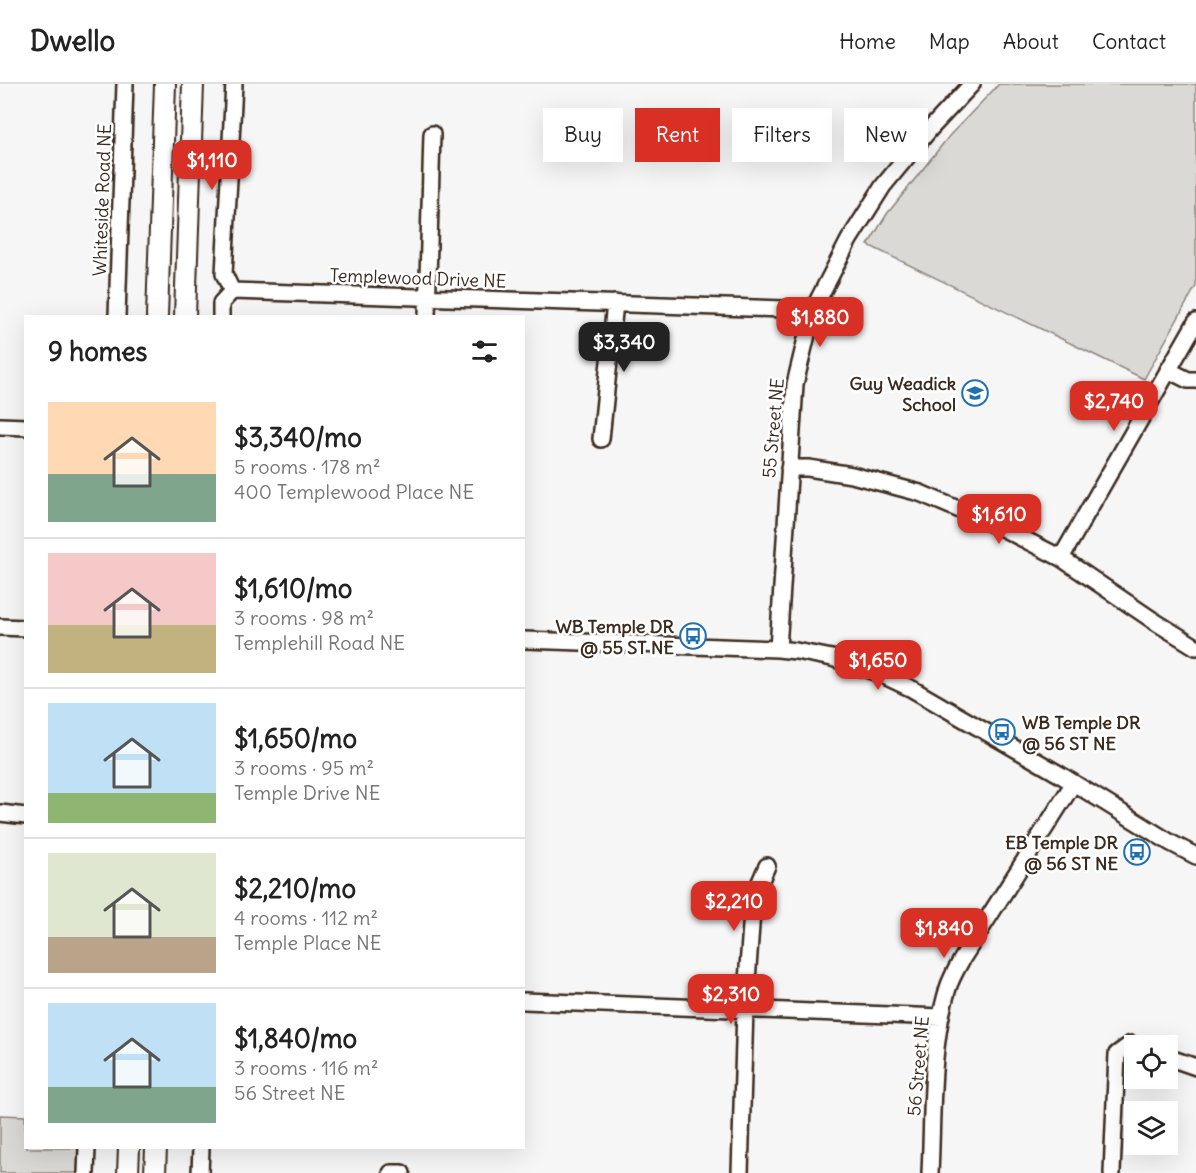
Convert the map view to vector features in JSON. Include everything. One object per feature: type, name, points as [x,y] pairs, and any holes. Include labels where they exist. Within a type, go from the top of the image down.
[{"type":"main road","points":[[158,315],[165,84]]},
{"type":"main road","points":[[185,315],[193,84]]},
{"type":"main road","points":[[128,1173],[129,1149]]},
{"type":"main road","points":[[155,1173],[156,1149]]},
{"type":"street","name":"Whiteside Road NE","points":[[117,315],[125,84]]},
{"type":"street","points":[[221,315],[221,303],[232,291],[224,274],[234,84]]},
{"type":"street","name":"55 Street NE","points":[[778,649],[795,384],[813,310],[849,240],[883,186],[930,129],[972,84]]},
{"type":"street","points":[[427,315],[432,134]]},
{"type":"street","name":"Templewood Drive NE","points":[[232,291],[813,310]]},
{"type":"street","points":[[601,439],[615,303]]},
{"type":"street","points":[[1061,558],[1196,322]]},
{"type":"street","points":[[1168,370],[1188,380],[1196,380]]},
{"type":"street","points":[[0,426],[24,427]]},
{"type":"street","points":[[789,468],[808,468],[852,475],[920,493],[1000,527],[1061,558],[1196,647]]},
{"type":"street","points":[[0,627],[24,628]]},
{"type":"street","points":[[525,640],[778,649],[832,658],[878,673],[912,689],[1170,843],[1196,856]]},
{"type":"street","name":"56 Street NE","points":[[930,1173],[936,1046],[948,986],[962,959],[1074,784]]},
{"type":"street","points":[[0,813],[24,816]]},
{"type":"street","points":[[740,1173],[745,1009],[753,898],[767,866]]},
{"type":"street","points":[[525,1001],[940,1017]]},
{"type":"street","points":[[1112,1173],[1117,1053],[1124,1048]]},
{"type":"street","points":[[1178,1061],[1196,1067]]},
{"type":"street","points":[[86,1173],[87,1149]]},
{"type":"street","points":[[200,1173],[201,1149]]},
{"type":"street","points":[[390,1173],[402,1173]]},
{"type":"shaded area","points":[[999,84],[1196,84],[1196,286],[1144,379],[868,245],[887,214],[950,135]]},
{"type":"shaded area","points":[[0,1115],[24,1116],[24,1149],[79,1149],[78,1173],[0,1173]]},
{"type":"place","name":"Guy Weadick School","points":[[975,393]]},
{"type":"place","name":"WB Temple DR @ 55 ST NE","points":[[693,636]]},
{"type":"place","name":"WB Temple DR @ 56 ST NE","points":[[1002,732]]},
{"type":"place","name":"EB Temple DR @ 56 ST NE","points":[[1137,852]]}]
